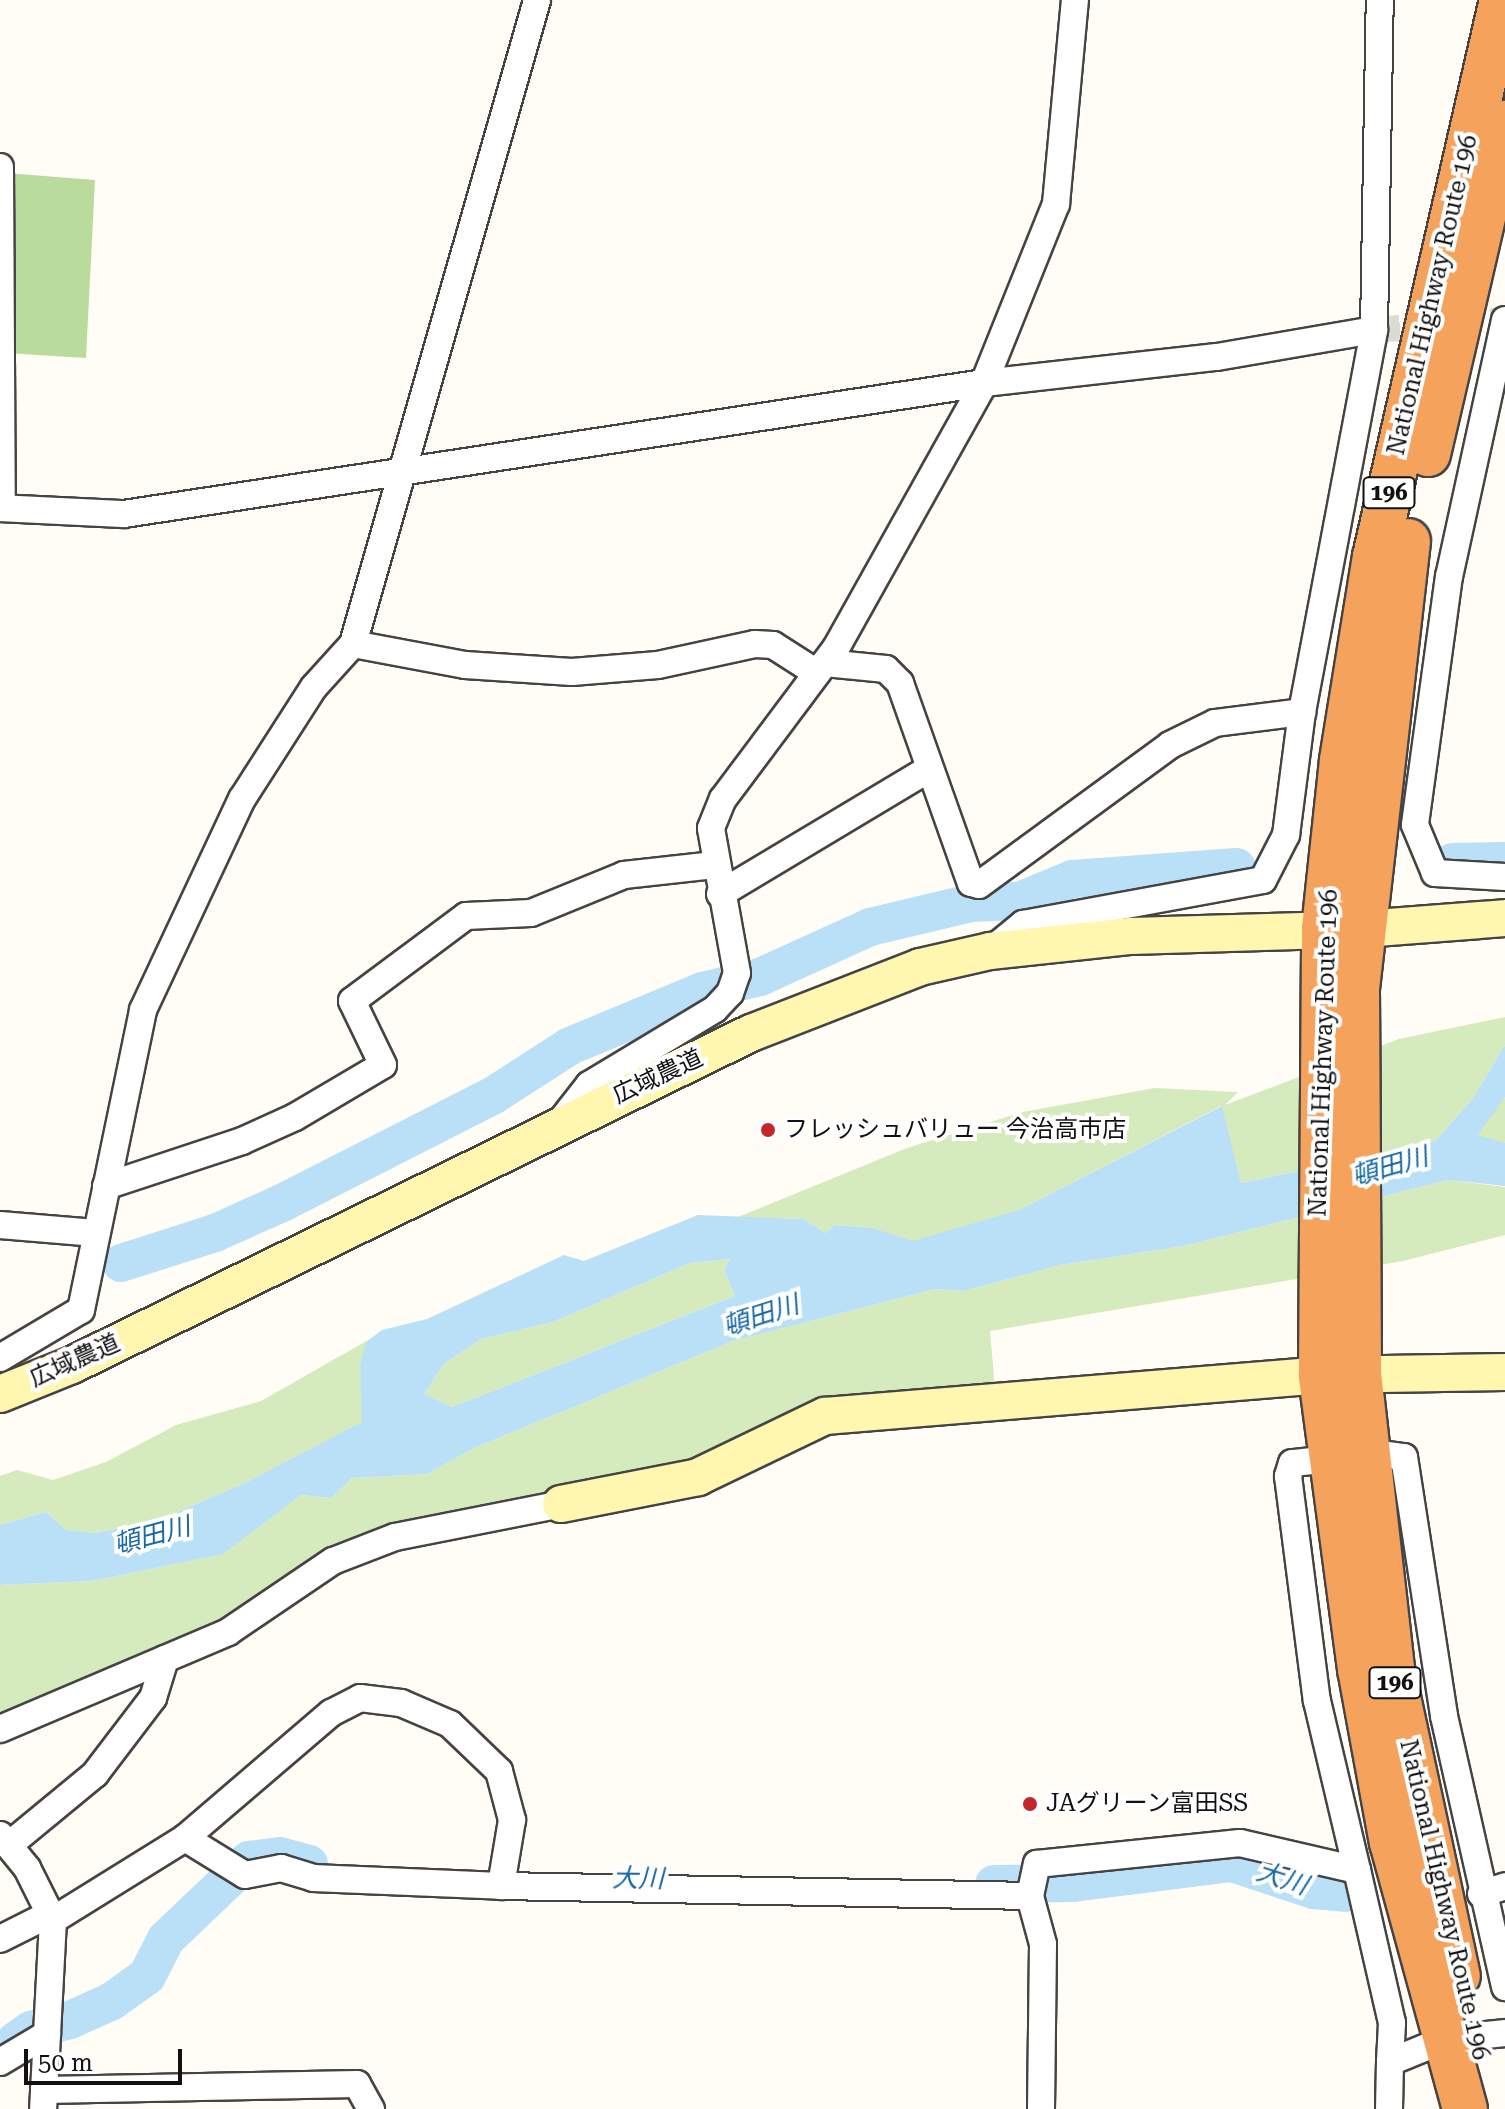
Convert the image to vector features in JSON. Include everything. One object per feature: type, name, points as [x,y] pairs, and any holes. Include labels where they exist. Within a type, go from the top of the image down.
[{"type":"highway","name":"National Highway Route 196","points":[[1497,2109],[1475,2037],[1392,1843],[1360,1669],[1340,1374],[1337,1251],[1343,929],[1342,760],[1375,557],[1502,0]]},
{"type":"highway","name":"National Highway Route 196","points":[[1343,929],[1404,559],[1505,123]]},
{"type":"highway","name":"National Highway Route 196","points":[[1465,2109],[1475,2037]]},
{"type":"street","points":[[0,1358],[81,1310],[143,1010],[242,799],[314,687],[353,644],[404,475],[537,0]]},
{"type":"street","points":[[560,1122],[589,1085],[715,1009],[730,993],[737,973],[714,865],[711,828],[723,799],[821,668],[901,538],[984,383],[1056,204],[1075,0]]},
{"type":"street","points":[[990,951],[1023,924],[1263,880],[1286,835],[1302,712],[1374,330],[1380,0]]},
{"type":"street","points":[[0,167],[1,508],[124,514],[404,475],[984,383],[1217,357],[1374,330]]},
{"type":"street","points":[[1505,320],[1449,576],[1415,825],[1435,873],[1505,877]]},
{"type":"street","points":[[353,644],[465,665],[572,672],[658,665],[755,644],[773,645],[821,668],[886,669],[893,676],[971,883],[979,885],[1170,745],[1215,723],[1302,712]]},
{"type":"street","points":[[720,894],[929,769]]},
{"type":"street","points":[[106,1186],[242,1141],[295,1117],[383,1065],[352,1001],[466,916],[531,913],[624,875],[714,865]]},
{"type":"street","name":"広域農道","points":[[0,1394],[72,1365],[560,1122],[751,1033],[920,967],[990,951],[1131,936],[1343,929],[1505,918]]},
{"type":"street","points":[[0,1225],[96,1233]]},
{"type":"street","points":[[0,1729],[228,1632],[333,1561],[382,1542],[698,1477],[825,1416],[1340,1374],[1505,1372]]},
{"type":"street","points":[[1389,1455],[1404,1457],[1444,1716],[1493,1890],[1505,1987]]},
{"type":"street","points":[[1312,1461],[1292,1463],[1288,1476],[1317,1701],[1392,2023],[1389,2109]]},
{"type":"street","points":[[165,1659],[153,1698],[95,1774],[5,1840],[27,1868],[51,1917],[43,2099],[357,2084],[371,2109]]},
{"type":"street","points":[[0,1939],[51,1917],[185,1838],[331,1713],[360,1698],[401,1703],[450,1724],[499,1771],[512,1820],[501,1886]]},
{"type":"street","points":[[185,1838],[245,1875],[281,1868],[313,1878],[501,1886],[1030,1896]]},
{"type":"street","points":[[1041,2109],[1043,1944],[1030,1896],[1037,1864],[1240,1843],[1357,1870]]},
{"type":"street","points":[[0,2062],[47,2034]]},
{"type":"street","points":[[1390,2062],[1475,2037]]},
{"type":"green space","points":[[6,173],[95,180],[86,358],[6,353]]},
{"type":"green space","points":[[1505,1017],[1505,1045],[1473,1098],[1436,1140],[1387,1153],[1241,1183],[1221,1106],[1019,1210],[913,1242],[873,1228],[834,1225],[826,1233],[803,1219],[738,1217],[907,1148],[1023,1112],[1155,1088],[1238,1092],[1225,1105],[1399,1039]]},
{"type":"green space","points":[[1505,1097],[1505,1143],[1477,1136],[1490,1117]]},
{"type":"green space","points":[[1449,1180],[1505,1187],[1505,1235],[1403,1261],[990,1331],[995,1389],[694,1468],[433,1515],[351,1541],[226,1622],[0,1714],[0,1585],[92,1581],[222,1554],[301,1495],[331,1498],[352,1478],[427,1474],[474,1448],[733,1341],[935,1289],[964,1291],[1060,1265],[1184,1246]]},
{"type":"green space","points":[[730,1259],[724,1270],[735,1296],[452,1407],[424,1394],[444,1364],[481,1339],[553,1322],[690,1263]]},
{"type":"green space","points":[[370,1339],[360,1365],[363,1422],[247,1482],[159,1520],[95,1533],[66,1530],[46,1512],[0,1525],[0,1476],[17,1470],[53,1480],[106,1462],[176,1425],[261,1401]]},
{"type":"water","name":"頓田川","points":[[1505,1045],[1505,1097],[1478,1135],[1505,1143],[1505,1186],[1449,1180],[1184,1246],[1060,1265],[964,1291],[935,1289],[733,1341],[474,1448],[427,1474],[352,1478],[331,1498],[301,1495],[223,1554],[92,1581],[0,1585],[0,1525],[46,1512],[66,1530],[95,1533],[159,1520],[247,1482],[362,1422],[360,1365],[366,1342],[382,1330],[427,1319],[564,1255],[584,1261],[698,1215],[803,1219],[826,1233],[834,1225],[873,1228],[913,1241],[1019,1210],[1222,1106],[1241,1183],[1436,1140],[1473,1098]],"holes":[[[730,1259],[724,1270],[735,1296],[452,1407],[424,1394],[444,1364],[481,1339],[553,1322],[690,1263]]]},
{"type":"waterway","points":[[1453,862],[1505,861]]},
{"type":"waterway","points":[[121,1263],[215,1233],[282,1203],[494,1095],[570,1046],[703,991],[760,977],[870,927],[971,903],[1019,901],[1072,879],[1237,867]]},
{"type":"waterway","name":"大川","points":[[15,2041],[31,2030],[70,2020],[112,2001],[147,1976],[166,1939],[249,1860],[280,1856],[309,1864]]},
{"type":"waterway","name":"大川","points":[[994,1884],[1073,1883],[1232,1863],[1313,1890],[1345,1893]]},
{"type":"tunnel","points":[[1374,330],[1503,320]]},
{"type":"place","name":"フレッシュバリュー 今治高市店","points":[[768,1130]]},
{"type":"place","name":"JAグリーン富田SS","points":[[1030,1804]]}]
